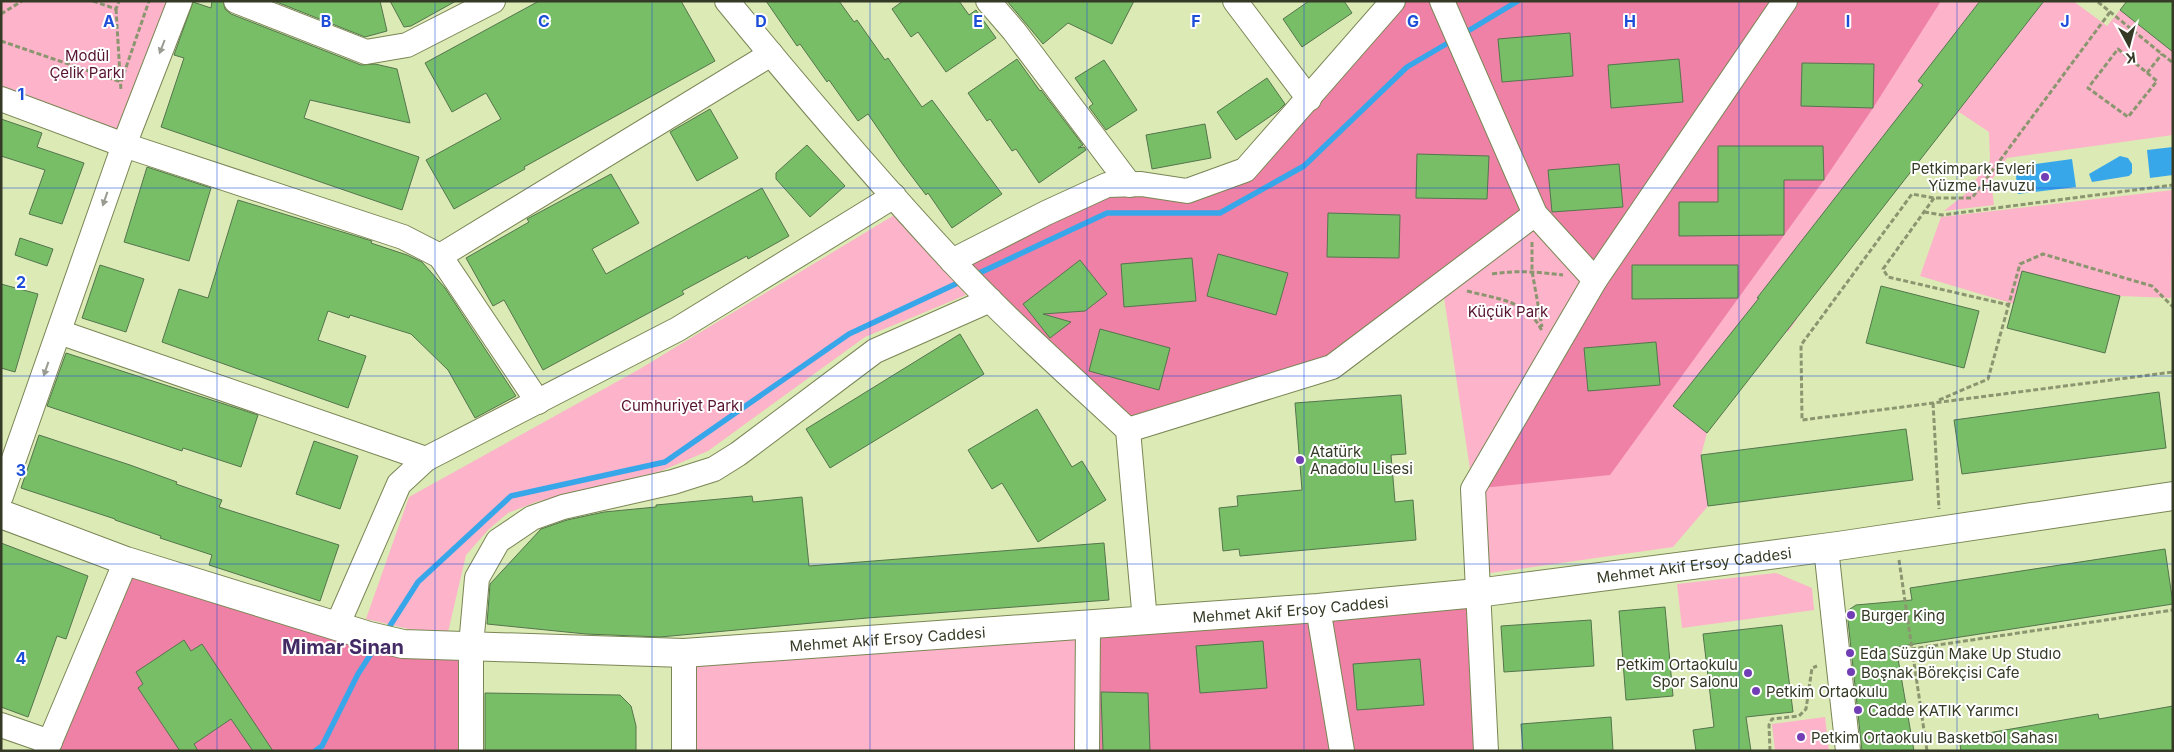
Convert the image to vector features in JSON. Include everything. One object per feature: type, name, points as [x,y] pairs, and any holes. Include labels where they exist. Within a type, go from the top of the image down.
[{"type":"main road","name":"Mehmet Akif Ersoy Caddesi","points":[[1,514],[126,561],[369,636],[403,644],[684,653],[1318,608],[1477,593],[1826,548],[2173,496]]},
{"type":"street","points":[[1,496],[124,145],[180,1]]},
{"type":"street","points":[[236,1],[366,52],[407,45],[493,1]]},
{"type":"street","points":[[727,1],[952,261],[990,300],[1128,430],[1145,621]]},
{"type":"street","points":[[988,1],[1014,32],[1130,185]]},
{"type":"street","points":[[1235,1],[1309,99]]},
{"type":"street","points":[[952,261],[1046,213],[1107,186],[1130,185],[1187,191],[1245,170],[1393,1]]},
{"type":"street","points":[[1486,751],[1473,489],[1595,280],[1785,1]]},
{"type":"street","points":[[1443,4],[1535,214],[1595,280]]},
{"type":"street","points":[[440,256],[771,54]]},
{"type":"street","points":[[1,99],[124,145],[403,237],[440,256],[538,402]]},
{"type":"street","points":[[338,626],[400,484],[426,458],[678,329],[894,196]]},
{"type":"street","points":[[1128,430],[1332,367],[1535,214]]},
{"type":"street","points":[[471,751],[471,646],[477,578],[498,541],[532,518],[563,507],[673,482],[714,469],[738,454],[876,351],[990,300]]},
{"type":"street","points":[[59,332],[426,458]]},
{"type":"street","points":[[1826,548],[1848,751]]},
{"type":"street","points":[[1,725],[48,747],[126,561]]},
{"type":"street","points":[[1318,608],[1342,751]]},
{"type":"street","points":[[1088,625],[1088,751]]},
{"type":"street","points":[[684,653],[684,751]]},
{"type":"path","points":[[1,14],[22,1]]},
{"type":"path","points":[[93,1],[116,9]]},
{"type":"path","points":[[119,1],[116,9],[122,100]]},
{"type":"path","points":[[121,82],[149,1]]},
{"type":"path","points":[[2098,2],[2173,63]]},
{"type":"path","points":[[2110,12],[1972,198],[1934,198],[1912,194],[1801,345],[1802,420],[2173,372]]},
{"type":"path","points":[[1,40],[121,82]]},
{"type":"path","points":[[2118,50],[2147,73],[2157,81],[2128,117],[2088,88],[2118,50]]},
{"type":"path","points":[[2147,73],[2162,54]]},
{"type":"path","points":[[1924,212],[1942,215],[2173,185]]},
{"type":"path","points":[[1934,198],[1883,269],[1888,277],[2009,305]]},
{"type":"path","points":[[1442,284],[1517,304],[1536,318],[1544,335],[1532,271],[1531,254],[1535,214]]},
{"type":"path","points":[[1933,403],[1988,379],[2020,264],[2043,254],[2152,286],[2173,307]]},
{"type":"path","points":[[1489,275],[1508,271],[1532,271],[1595,280]]},
{"type":"path","points":[[1933,403],[1939,510]]},
{"type":"path","points":[[1899,558],[1927,751]]},
{"type":"path","points":[[1911,649],[2173,610]]},
{"type":"path","points":[[1770,751],[1769,725],[1772,719],[1799,716],[1806,709],[1812,668],[1820,665]]},
{"type":"green space","name":"Modül Çelik Parkı","points":[[1,1],[180,1],[124,145],[1,99]]},
{"type":"green space","name":"Küçük Park","points":[[1935,1],[1980,1],[1918,81],[1958,112],[2044,1],[2073,1],[2107,26],[2120,10],[2173,52],[2173,135],[2007,158],[1991,181],[1994,205],[1944,211],[1965,194],[1990,161],[1989,132],[1959,112],[1943,129],[1908,104],[1762,292],[1797,319],[1788,332],[1754,305],[1673,406],[1707,433],[1701,455],[1708,506],[1673,547],[1476,575],[1473,489],[1442,284],[1535,214]]},
{"type":"green space","points":[[2173,190],[2171,298],[2120,296],[2014,304],[1920,276],[1941,217]]},
{"type":"green space","name":"Cumhuriyet Parkı","points":[[896,214],[966,295],[865,337],[708,451],[661,471],[536,502],[508,513],[489,529],[466,555],[448,632],[409,629],[366,619],[409,497],[638,370]]},
{"type":"green space","points":[[1776,573],[1812,588],[1814,610],[1682,628],[1677,584]]},
{"type":"green space","points":[[1088,625],[1087,751],[684,751],[684,653]]},
{"type":"green space","name":"Petkim Ortaokulu Basketbol Sahası","points":[[1825,717],[1829,751],[1775,751],[1772,724]]},
{"type":"shaded area","points":[[1393,1],[1941,1],[1873,108],[1824,180],[1610,475],[1473,489],[1595,281],[1535,214],[1332,367],[1128,430],[952,261],[1107,185],[1187,191],[1245,170]]},
{"type":"shaded area","points":[[126,561],[369,636],[471,646],[471,751],[46,751]]},
{"type":"shaded area","points":[[1477,593],[1486,751],[1087,751],[1088,625]]},
{"type":"water","points":[[2173,147],[2173,175],[2150,178],[2147,150]]},
{"type":"water","points":[[2120,156],[2128,158],[2132,164],[2132,173],[2129,176],[2092,182],[2089,174]]},
{"type":"water","name":"Petkimpark Evleri Yüzme Havuzu","points":[[2072,159],[2076,187],[2018,194],[2015,167]]},
{"type":"building","points":[[212,1],[223,1],[225,9],[231,14],[361,65],[375,64],[397,69],[410,123],[310,100],[304,118],[419,157],[402,210],[161,127],[184,58],[174,55],[193,2],[211,8]]},
{"type":"building","points":[[274,1],[380,1],[387,31],[365,37]]},
{"type":"building","points":[[390,1],[456,1],[411,26],[404,27]]},
{"type":"building","points":[[539,1],[681,1],[715,61],[524,167],[525,169],[454,209],[426,160],[501,119],[486,93],[452,112],[425,63]]},
{"type":"building","points":[[766,1],[839,1],[854,22],[857,20],[885,60],[888,58],[922,107],[932,100],[1002,194],[952,228],[928,193],[926,195],[901,162],[868,114],[858,121],[829,80],[827,82],[800,44],[797,46]]},
{"type":"building","points":[[903,1],[959,1],[969,15],[976,10],[996,38],[946,72],[918,32],[911,37],[892,9]]},
{"type":"building","points":[[1007,1],[1134,1],[1112,44],[1068,23],[1043,44]]},
{"type":"building","points":[[1309,1],[1344,1],[1352,13],[1302,47],[1283,19]]},
{"type":"building","points":[[1980,1],[2044,1],[1707,433],[1673,406],[1923,85],[1918,81]]},
{"type":"building","points":[[2127,1],[2173,1],[2173,52],[2120,10]]},
{"type":"building","points":[[1570,33],[1573,76],[1502,82],[1498,39]]},
{"type":"building","points":[[1017,59],[1083,145],[1078,148],[1084,147],[1086,150],[1039,183],[1016,149],[1012,151],[990,119],[987,121],[968,93]]},
{"type":"building","points":[[1679,59],[1683,102],[1611,108],[1608,65]]},
{"type":"building","points":[[1104,60],[1137,110],[1106,130],[1089,107],[1093,104],[1075,78]]},
{"type":"building","points":[[1802,63],[1874,64],[1873,108],[1801,106]]},
{"type":"building","points":[[1267,78],[1285,104],[1236,140],[1217,112]]},
{"type":"building","points":[[710,109],[738,158],[697,181],[670,132]]},
{"type":"building","points":[[1,119],[42,133],[37,147],[84,163],[62,224],[29,214],[45,170],[1,156]]},
{"type":"building","points":[[1205,124],[1211,158],[1152,169],[1146,135]]},
{"type":"building","points":[[807,145],[845,186],[810,217],[776,179],[776,173]]},
{"type":"building","points":[[1718,146],[1823,146],[1824,180],[1784,180],[1784,235],[1679,236],[1679,202],[1718,202]]},
{"type":"building","points":[[1417,154],[1489,156],[1487,199],[1416,198]]},
{"type":"building","points":[[1619,164],[1623,207],[1552,212],[1548,170]]},
{"type":"building","points":[[147,167],[211,188],[189,261],[124,242]]},
{"type":"building","points":[[611,174],[639,223],[592,249],[606,274],[762,188],[789,236],[748,259],[747,256],[682,291],[684,294],[543,370],[504,300],[493,306],[466,258],[529,222],[527,219]]},
{"type":"building","points":[[238,200],[372,241],[371,243],[422,262],[445,288],[516,396],[475,418],[448,370],[411,334],[350,315],[349,318],[328,311],[318,340],[366,356],[348,408],[162,342],[179,289],[208,298]]},
{"type":"building","points":[[1328,213],[1400,215],[1399,258],[1327,257]]},
{"type":"building","points":[[20,238],[53,249],[47,266],[15,255]]},
{"type":"building","points":[[1218,254],[1288,273],[1276,315],[1207,296]]},
{"type":"building","points":[[1192,258],[1196,301],[1124,307],[1121,264]]},
{"type":"building","points":[[1080,260],[1107,294],[1085,311],[1043,314],[1071,322],[1050,338],[1023,304]]},
{"type":"building","points":[[100,265],[144,279],[126,332],[82,318]]},
{"type":"building","points":[[1632,265],[1738,265],[1738,298],[1632,299]]},
{"type":"building","points":[[2022,271],[2120,296],[2105,353],[2007,328]]},
{"type":"building","points":[[1,284],[38,294],[15,372],[1,368]]},
{"type":"building","points":[[1881,286],[1979,311],[1964,368],[1866,343]]},
{"type":"building","points":[[1100,329],[1170,348],[1159,390],[1089,371]]},
{"type":"building","points":[[960,334],[984,374],[830,468],[806,429]]},
{"type":"building","points":[[1656,342],[1660,385],[1588,391],[1584,348]]},
{"type":"building","points":[[66,353],[258,415],[241,467],[183,448],[182,451],[47,406]]},
{"type":"building","points":[[2159,392],[2166,448],[1962,474],[1954,420]]},
{"type":"building","points":[[1401,395],[1406,454],[1391,455],[1395,502],[1413,500],[1416,540],[1240,556],[1239,549],[1223,551],[1219,508],[1238,506],[1237,496],[1302,490],[1295,403]]},
{"type":"building","points":[[1037,409],[1072,467],[1082,461],[1106,500],[1038,542],[1002,483],[992,489],[968,450]]},
{"type":"building","points":[[1906,429],[1913,480],[1708,506],[1701,455]]},
{"type":"building","points":[[39,435],[130,465],[222,500],[219,507],[339,545],[320,601],[209,565],[212,555],[160,538],[161,536],[115,519],[21,488]]},
{"type":"building","points":[[314,441],[358,456],[340,509],[296,494]]},
{"type":"building","points":[[752,496],[753,502],[802,497],[809,566],[1104,543],[1109,600],[867,618],[660,637],[586,634],[487,624],[490,584],[541,529],[567,520],[604,512]]},
{"type":"building","points":[[1,543],[88,576],[66,639],[57,636],[28,717],[1,707]]},
{"type":"building","points":[[2165,549],[2173,604],[1896,647],[1914,751],[1862,751],[1847,611],[1856,605],[1912,600],[1910,588]]},
{"type":"building","points":[[1665,607],[1673,696],[1626,700],[1619,611]]},
{"type":"building","points":[[1591,620],[1594,666],[1504,672],[1501,626]]},
{"type":"building","name":"Petkim Ortaokulu Spor Salonu","points":[[1782,625],[1793,712],[1746,717],[1751,751],[1696,751],[1693,730],[1714,727],[1703,634]]},
{"type":"building","points":[[184,640],[191,651],[202,644],[273,751],[253,751],[231,719],[194,744],[198,751],[180,751],[138,688],[143,684],[136,672]]},
{"type":"building","points":[[1263,641],[1267,688],[1200,693],[1196,646]]},
{"type":"building","points":[[1420,659],[1424,705],[1357,710],[1353,664]]},
{"type":"building","points":[[1101,692],[1148,693],[1150,751],[1103,751]]},
{"type":"building","points":[[485,693],[620,695],[631,706],[636,726],[636,751],[485,751]]},
{"type":"building","points":[[2173,706],[2173,751],[1961,751],[1959,738],[2098,714],[2099,719]]},
{"type":"building","points":[[1611,717],[1613,751],[1523,751],[1521,724]]},
{"type":"waterway","points":[[1463,34],[1518,1]]},
{"type":"waterway","points":[[973,276],[1107,213],[1220,213],[1304,166],[1407,67],[1453,40]]},
{"type":"waterway","points":[[386,632],[418,582],[511,496],[665,462],[849,334],[962,281]]},
{"type":"waterway","points":[[315,751],[322,746],[358,674],[376,646]]},
{"type":"place","name":"Petkimpark Evleri Yüzme Havuzu","points":[[2045,177]]},
{"type":"place","name":"Atatürk Anadolu Lisesi","points":[[1300,460]]},
{"type":"place","name":"Burger King","points":[[1851,615]]},
{"type":"place","name":"Eda Süzgün Make Up Studıo","points":[[1850,653]]},
{"type":"place","name":"Boşnak Börekçisi Cafe","points":[[1851,672]]},
{"type":"place","name":"Petkim Ortaokulu Spor Salonu","points":[[1748,673]]},
{"type":"place","name":"Petkim Ortaokulu","points":[[1756,691]]},
{"type":"place","name":"Cadde KATIK Yarımcı","points":[[1858,710]]},
{"type":"place","name":"Petkim Ortaokulu Basketbol Sahası","points":[[1801,737]]},
{"type":"district","name":"Mimar Sinan","points":[[343,647]]}]
